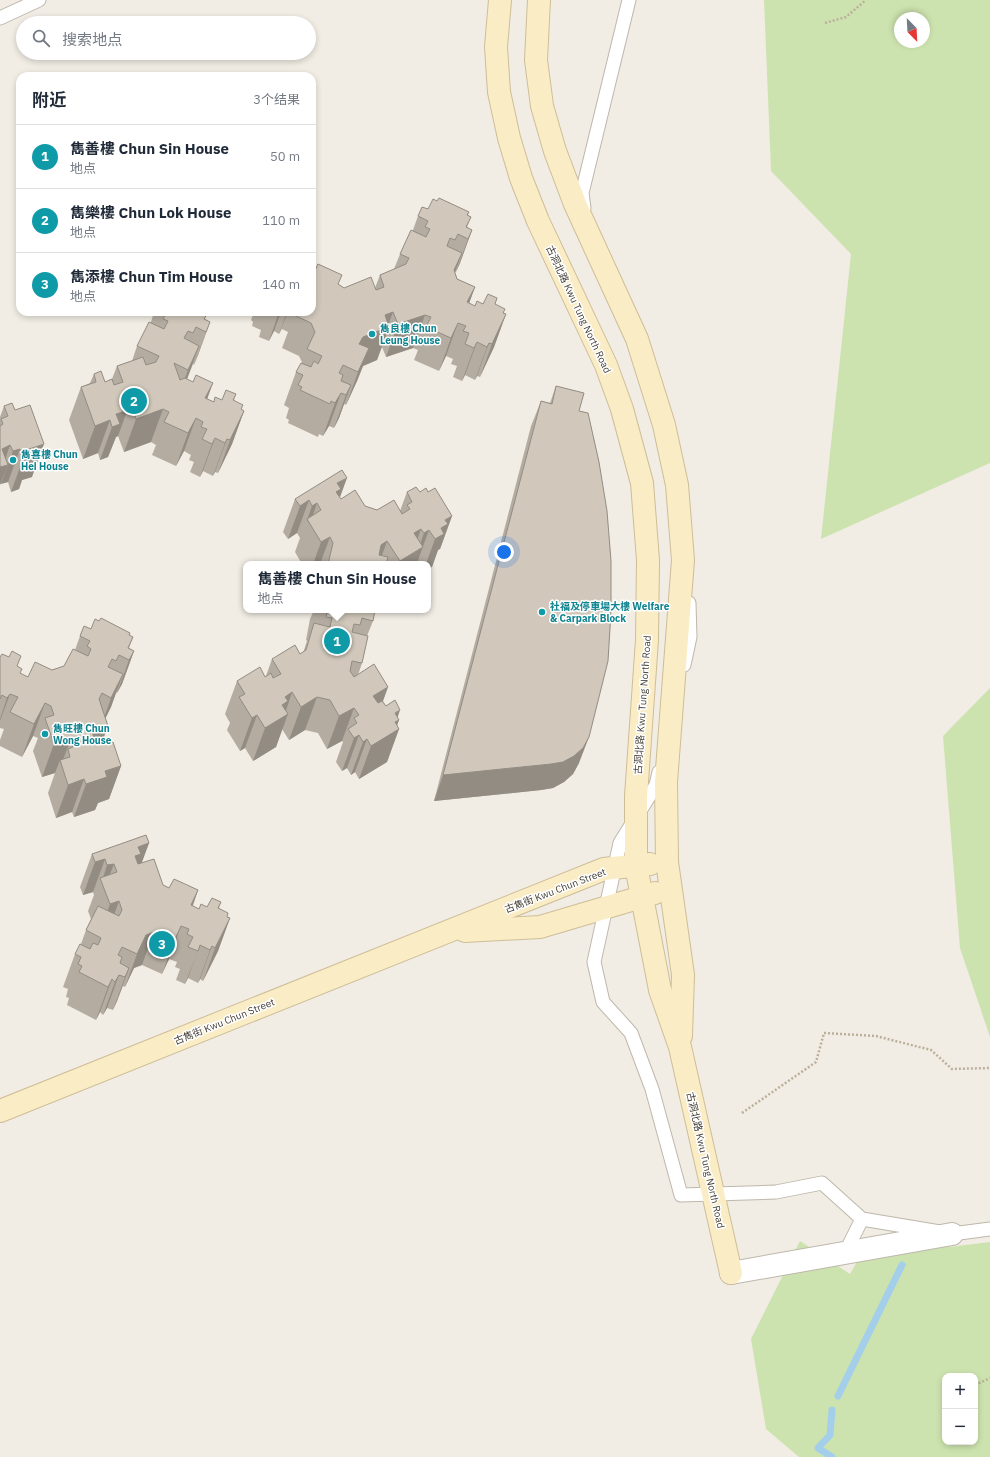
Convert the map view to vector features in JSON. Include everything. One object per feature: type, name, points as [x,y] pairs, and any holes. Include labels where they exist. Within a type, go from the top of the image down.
[{"type":"main road","name":"古洞北路 Kwu Tung North Road","points":[[500,0],[496,47],[498,85],[508,138],[521,178],[538,221],[606,365],[622,409],[642,483],[648,560],[647,640],[636,796],[636,866],[660,990],[680,1047],[731,1273]]},
{"type":"main road","name":"古洞北路 Kwu Tung North Road","points":[[539,0],[536,60],[542,106],[555,151],[575,204],[637,339],[664,425],[677,485],[683,560],[666,782],[666,862],[683,975],[680,1047]]},
{"type":"main road","name":"古雋街 Kwu Chun Street","points":[[0,1111],[64,1087],[356,967],[448,932],[604,869],[666,862]]},
{"type":"main road","name":"古雋街 Kwu Chun Street","points":[[448,932],[540,927],[670,888]]},
{"type":"street","points":[[731,1273],[952,1234]]},
{"type":"lane","points":[[0,18],[39,0]]},
{"type":"lane","points":[[629,0],[582,193],[582,204],[649,346],[674,442],[688,537],[690,637],[656,785],[620,842],[594,962],[603,1002],[631,1034],[650,1082],[681,1195],[776,1192],[822,1183],[862,1218],[952,1234],[990,1229]]},
{"type":"lane","points":[[848,1247],[862,1218]]},
{"type":"path","points":[[825,24],[846,17],[866,0]]},
{"type":"path","points":[[742,1113],[816,1062],[824,1033],[876,1036],[931,1050],[952,1069],[990,1068]]},
{"type":"path","points":[[978,1384],[990,1378]]},
{"type":"green space","points":[[764,0],[990,0],[990,463],[821,539],[851,254],[771,171]]},
{"type":"green space","points":[[990,688],[990,1037],[960,948],[943,736]]},
{"type":"green space","points":[[870,1239],[949,1247],[990,1242],[990,1457],[799,1457],[766,1429],[751,1339],[800,1241],[850,1274]]},
{"type":"building","points":[[439,198],[469,212],[467,215],[471,217],[466,227],[472,230],[468,239],[458,234],[455,240],[450,238],[447,246],[462,253],[454,270],[457,279],[475,287],[467,302],[475,306],[477,301],[483,304],[488,294],[497,298],[495,304],[505,309],[503,313],[506,314],[492,344],[489,343],[487,347],[477,342],[474,348],[465,344],[469,333],[463,331],[466,326],[458,323],[451,338],[426,327],[431,317],[425,315],[398,324],[393,312],[385,315],[389,327],[363,337],[359,344],[369,348],[358,372],[343,365],[339,373],[343,375],[341,381],[351,385],[346,395],[341,393],[335,403],[331,401],[330,404],[300,390],[302,387],[298,385],[303,375],[296,372],[301,363],[311,367],[314,361],[318,364],[322,356],[307,349],[315,332],[311,323],[296,316],[316,316],[316,268],[318,264],[342,275],[338,284],[344,288],[371,277],[376,290],[384,287],[380,275],[406,264],[409,258],[400,254],[411,230],[426,237],[430,229],[425,227],[428,221],[418,216],[422,207],[428,209],[433,199],[437,201]]},
{"type":"building","points":[[164,316],[206,316],[204,319],[210,322],[206,332],[196,327],[193,333],[188,331],[184,338],[199,346],[188,370],[174,363],[180,380],[185,378],[193,382],[196,375],[213,383],[205,398],[214,402],[215,397],[222,400],[226,390],[236,394],[233,400],[243,405],[241,409],[244,411],[230,440],[227,439],[225,443],[215,438],[212,444],[202,439],[207,429],[201,427],[203,422],[196,418],[188,433],[164,422],[169,412],[163,409],[136,419],[130,403],[122,406],[123,412],[116,414],[120,424],[112,427],[110,420],[95,426],[81,387],[96,382],[94,374],[101,371],[105,382],[112,379],[114,385],[123,382],[117,366],[143,357],[146,365],[156,362],[159,356],[137,346],[149,322],[164,329],[168,321],[163,319]]},
{"type":"building","name":"社福及停車場大樓 Welfare & Carpark Block","points":[[556,386],[584,393],[579,411],[588,413],[599,462],[607,511],[611,561],[611,611],[608,661],[589,737],[583,748],[574,756],[563,762],[443,775],[541,401],[552,404]]},
{"type":"building","points":[[12,403],[15,410],[30,405],[44,444],[29,449],[31,456],[23,459],[20,449],[13,451],[10,445],[2,449],[8,465],[0,467],[0,426],[3,424],[1,419],[8,416],[4,406]]},
{"type":"building","points":[[342,470],[347,478],[337,483],[341,489],[336,492],[341,499],[355,490],[365,506],[377,510],[394,500],[402,514],[410,509],[407,505],[412,502],[407,492],[416,487],[420,492],[426,488],[428,492],[435,488],[452,516],[445,520],[448,524],[441,528],[444,534],[435,539],[429,530],[424,533],[421,529],[414,533],[423,547],[400,561],[387,541],[381,545],[379,555],[388,557],[387,561],[329,561],[333,543],[330,537],[321,542],[307,519],[321,510],[317,503],[312,506],[309,500],[300,506],[295,499]]},
{"type":"building","points":[[327,613],[374,613],[373,621],[362,618],[360,625],[354,624],[352,632],[368,636],[362,663],[352,661],[350,671],[354,677],[374,664],[388,687],[373,696],[378,703],[382,701],[386,706],[395,700],[400,710],[395,713],[399,720],[395,722],[399,729],[371,746],[367,739],[363,742],[359,735],[354,738],[348,729],[357,723],[354,718],[359,715],[354,708],[339,716],[330,700],[317,697],[301,707],[292,692],[285,697],[288,701],[282,705],[288,714],[265,728],[257,715],[252,718],[239,697],[245,694],[237,681],[260,667],[265,677],[271,673],[273,678],[281,674],[272,659],[295,645],[300,654],[306,650],[314,623],[330,627],[332,618],[326,617]]},
{"type":"building","points":[[101,618],[130,633],[129,635],[133,637],[128,648],[134,651],[129,660],[119,655],[116,661],[112,659],[108,667],[123,674],[111,698],[102,693],[99,699],[108,726],[92,732],[95,740],[101,738],[103,745],[113,742],[121,766],[105,771],[107,777],[86,784],[84,779],[68,785],[60,760],[70,757],[68,749],[73,747],[71,739],[54,744],[45,718],[54,715],[51,706],[45,703],[34,724],[10,712],[18,697],[10,694],[7,698],[2,695],[0,699],[0,657],[2,654],[9,657],[12,651],[21,656],[17,666],[22,669],[20,673],[28,677],[35,662],[52,670],[64,666],[73,649],[88,656],[91,649],[87,646],[90,641],[80,636],[84,626],[91,629],[95,619],[99,621]]},
{"type":"building","points":[[146,835],[149,843],[138,847],[141,854],[135,856],[138,864],[154,859],[163,885],[169,888],[174,879],[198,890],[191,905],[199,909],[201,904],[207,907],[212,898],[221,902],[218,908],[228,913],[227,917],[230,918],[215,948],[212,946],[210,950],[200,945],[198,951],[188,947],[193,937],[187,934],[189,929],[181,926],[174,941],[154,932],[146,935],[137,954],[122,947],[118,955],[122,957],[120,963],[129,968],[125,977],[119,975],[115,982],[112,979],[108,987],[79,972],[82,966],[78,964],[81,957],[75,954],[80,944],[90,949],[93,943],[98,945],[101,938],[86,930],[98,906],[119,916],[122,910],[119,901],[110,904],[100,878],[117,872],[114,864],[107,865],[105,859],[95,862],[92,854]]},
{"type":"waterway","points":[[838,1396],[902,1265]]},
{"type":"waterway","points":[[832,1410],[830,1435],[818,1448],[832,1457]]},
{"type":"place","name":"雋良樓 Chun Leung House","points":[[372,334]]},
{"type":"place","name":"雋樂樓 Chun Lok House","points":[[134,401]]},
{"type":"place","name":"雋喜樓 Chun Hei House","points":[[13,460]]},
{"type":"place","name":"社福及停車場大樓 Welfare & Carpark Block","points":[[542,612]]},
{"type":"place","name":"雋善樓 Chun Sin House","points":[[337,641]]},
{"type":"place","name":"雋旺樓 Chun Wong House","points":[[45,734]]},
{"type":"place","name":"雋添樓 Chun Tim House","points":[[162,944]]}]
